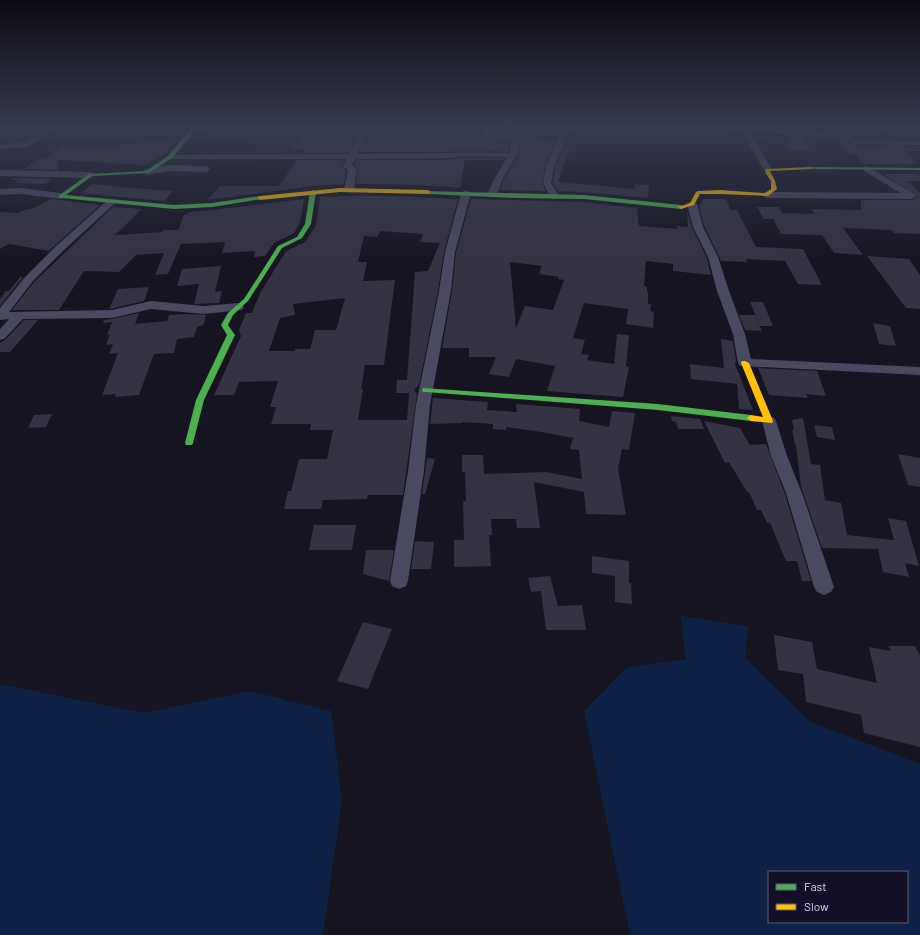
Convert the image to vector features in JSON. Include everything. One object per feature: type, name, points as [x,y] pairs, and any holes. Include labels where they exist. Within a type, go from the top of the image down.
[{"type":"street","points":[[0,173],[91,175],[147,172]]},
{"type":"street","points":[[348,190],[352,172]]},
{"type":"street","points":[[492,194],[503,172]]},
{"type":"street","points":[[549,172],[547,184],[554,196]]},
{"type":"street","points":[[766,195],[774,189],[773,181],[767,172]]},
{"type":"street","points":[[871,172],[916,198]]},
{"type":"street","points":[[61,196],[91,175]]},
{"type":"street","points":[[0,192],[21,192],[174,207],[204,205],[312,192],[348,190],[584,197],[681,207],[692,204],[698,193],[720,192],[766,195],[916,198]]},
{"type":"street","points":[[189,443],[200,400],[232,335],[224,326],[230,314],[246,300],[280,247],[299,238],[308,224],[312,192]]},
{"type":"street","points":[[399,581],[416,471],[426,390],[450,252],[466,193]]},
{"type":"street","points":[[0,316],[29,279],[54,253],[111,202]]},
{"type":"street","points":[[692,204],[698,227],[713,257],[723,291],[739,334],[745,363],[769,421],[779,456],[794,493],[824,587]]},
{"type":"street","points":[[0,316],[112,314],[151,305],[204,310],[238,307]]},
{"type":"street","points":[[0,336],[20,315]]},
{"type":"street","points":[[745,363],[920,371]]},
{"type":"street","points":[[426,390],[535,396],[691,410],[723,413],[769,421]]},
{"type":"water","points":[[681,616],[748,626],[745,658],[809,721],[920,764],[920,935],[630,935],[584,711],[626,668],[686,659]]},
{"type":"water","points":[[0,684],[144,713],[250,691],[331,711],[342,800],[323,935],[0,935]]},
{"type":"building","points":[[289,172],[346,172],[344,184],[313,186],[207,200],[220,186],[279,186]]},
{"type":"building","points":[[358,172],[463,172],[460,187],[356,184]]},
{"type":"building","points":[[508,172],[544,172],[542,183],[546,191],[500,190]]},
{"type":"building","points":[[554,172],[562,172],[558,182],[635,189],[635,184],[649,185],[648,198],[558,191],[553,183]]},
{"type":"building","points":[[883,174],[918,174],[920,176],[920,181],[907,181],[920,193],[920,234],[894,233],[891,230],[843,228],[863,255],[834,253],[822,235],[781,234],[773,219],[764,219],[757,207],[779,207],[782,213],[815,214],[811,209],[861,210],[861,200],[912,200],[918,197]]},
{"type":"building","points":[[14,178],[52,179],[45,184],[15,183],[18,180],[11,180]]},
{"type":"building","points":[[93,184],[173,191],[164,201],[80,193]]},
{"type":"building","points":[[394,196],[458,199],[444,252],[438,291],[419,385],[414,390],[417,394],[403,495],[368,495],[367,499],[323,500],[321,509],[284,509],[288,491],[291,491],[299,459],[327,459],[333,430],[310,430],[311,424],[271,424],[276,407],[270,407],[278,381],[239,382],[234,395],[214,395],[241,336],[239,330],[246,313],[252,313],[260,293],[286,251],[305,242],[316,225],[320,197]],"holes":[[[380,231],[423,234],[420,242],[440,243],[428,271],[415,272],[407,380],[397,380],[396,393],[409,393],[407,420],[358,420],[365,365],[384,365],[395,280],[363,281],[367,262],[358,262],[364,236],[377,237]],[[345,298],[336,330],[315,330],[310,349],[295,349],[295,351],[269,351],[280,318],[295,315],[293,304]]]},
{"type":"building","points":[[51,199],[100,205],[49,251],[9,244],[0,249],[0,212],[18,213],[27,209],[32,209]]},
{"type":"building","points":[[304,199],[300,223],[293,234],[274,243],[265,256],[254,257],[255,251],[222,253],[225,242],[181,244],[168,274],[155,275],[164,253],[136,255],[119,272],[84,271],[59,310],[12,310],[34,282],[113,207],[142,209],[115,235],[178,230],[184,215],[188,212]]},
{"type":"building","points":[[471,199],[584,202],[637,208],[639,226],[677,229],[677,226],[688,227],[687,211],[692,228],[707,258],[711,275],[673,271],[673,264],[646,261],[644,286],[647,287],[648,304],[651,304],[650,311],[654,312],[653,328],[626,324],[628,309],[584,303],[573,338],[585,340],[581,354],[589,355],[587,360],[614,364],[617,334],[629,335],[626,366],[629,367],[623,397],[547,391],[555,366],[516,359],[509,377],[489,374],[496,357],[469,357],[469,348],[442,348],[452,291],[456,252]],"holes":[[[510,262],[542,266],[539,274],[559,277],[558,279],[564,280],[553,310],[525,306],[516,328]]]},
{"type":"building","points":[[703,199],[726,199],[731,210],[737,210],[756,247],[803,249],[822,285],[798,284],[785,261],[746,259],[747,262],[721,261],[704,226],[699,206]]},
{"type":"building","points":[[867,256],[909,259],[920,275],[920,309],[906,308]]},
{"type":"building","points":[[221,266],[215,292],[222,291],[219,303],[194,304],[199,284],[177,286],[182,269]]},
{"type":"building","points":[[20,277],[23,277],[0,306],[0,299],[6,291],[9,291]]},
{"type":"building","points":[[149,287],[144,301],[109,309],[118,289]]},
{"type":"building","points":[[750,302],[763,302],[773,326],[760,326]]},
{"type":"building","points":[[139,313],[135,324],[167,321],[169,315],[206,315],[204,324],[197,327],[194,337],[177,339],[174,353],[154,354],[139,395],[115,397],[116,394],[102,395],[118,353],[109,354],[113,344],[106,345],[110,334],[107,335],[112,322],[103,323],[104,320]]},
{"type":"building","points":[[739,315],[755,315],[762,331],[745,330]]},
{"type":"building","points":[[24,320],[38,320],[10,352],[0,352],[0,343],[5,340]]},
{"type":"building","points":[[873,323],[890,326],[896,346],[879,344]]},
{"type":"building","points":[[721,339],[733,341],[736,360],[735,364],[753,410],[739,409],[737,384],[691,379],[690,364],[724,368]]},
{"type":"building","points":[[758,368],[817,371],[826,396],[806,394],[808,398],[769,395]]},
{"type":"building","points":[[433,398],[488,402],[487,410],[517,412],[516,404],[580,409],[579,421],[609,427],[612,411],[635,413],[629,450],[622,449],[618,468],[626,515],[586,514],[584,492],[534,482],[540,528],[517,528],[516,519],[491,519],[492,535],[489,535],[491,566],[454,567],[454,540],[464,540],[463,501],[466,501],[465,472],[462,472],[462,455],[483,455],[484,474],[546,472],[582,479],[579,450],[570,449],[573,438],[541,432],[506,427],[506,430],[493,429],[493,424],[462,422],[430,424]]},
{"type":"building","points":[[52,414],[46,427],[28,428],[34,415]]},
{"type":"building","points":[[671,416],[700,419],[704,429],[678,429],[676,422],[672,421]]},
{"type":"building","points":[[803,418],[811,464],[820,465],[825,500],[841,503],[847,535],[894,540],[888,518],[906,521],[919,566],[905,563],[909,577],[883,572],[878,549],[822,548],[801,487],[796,445],[792,430],[794,430],[792,420]]},
{"type":"building","points":[[704,421],[740,428],[750,445],[766,444],[785,494],[811,581],[802,581],[797,561],[786,561],[770,523],[767,523],[761,510],[757,510],[749,492],[747,492],[729,462],[725,463]]},
{"type":"building","points":[[814,425],[832,427],[835,440],[817,437]]},
{"type":"building","points":[[898,454],[920,458],[920,487],[908,485]]},
{"type":"building","points":[[427,458],[435,459],[425,494],[422,494]]},
{"type":"building","points":[[314,525],[356,525],[352,550],[309,550]]},
{"type":"building","points":[[415,541],[434,542],[431,569],[411,569]]},
{"type":"building","points":[[366,550],[394,550],[389,581],[363,574]]},
{"type":"building","points":[[592,556],[629,561],[629,583],[631,583],[632,604],[615,602],[615,576],[592,573]]},
{"type":"building","points":[[550,576],[558,606],[582,605],[586,630],[546,630],[541,591],[531,592],[528,578]]},
{"type":"building","points":[[363,622],[392,629],[368,689],[337,681]]},
{"type":"building","points":[[774,635],[812,642],[817,669],[877,683],[869,647],[891,651],[888,646],[915,646],[920,655],[920,747],[864,733],[861,715],[806,702],[803,674],[778,670]]},
{"type":"traffic: fast","points":[[148,172],[91,175],[61,196],[174,207],[212,205],[260,198]]},
{"type":"traffic: fast","points":[[189,443],[200,400],[231,335],[224,325],[230,314],[246,300],[280,247],[299,238],[308,224],[313,192]]},
{"type":"traffic: fast","points":[[428,192],[584,197],[681,207]]},
{"type":"traffic: fast","points":[[426,390],[658,407],[751,418]]},
{"type":"traffic: slow","points":[[681,207],[692,204],[698,193],[720,192],[766,195],[774,189],[773,181],[767,172]]},
{"type":"traffic: slow","points":[[260,198],[340,190],[428,192]]},
{"type":"traffic: slow","points":[[745,363],[769,421],[751,418]]}]
